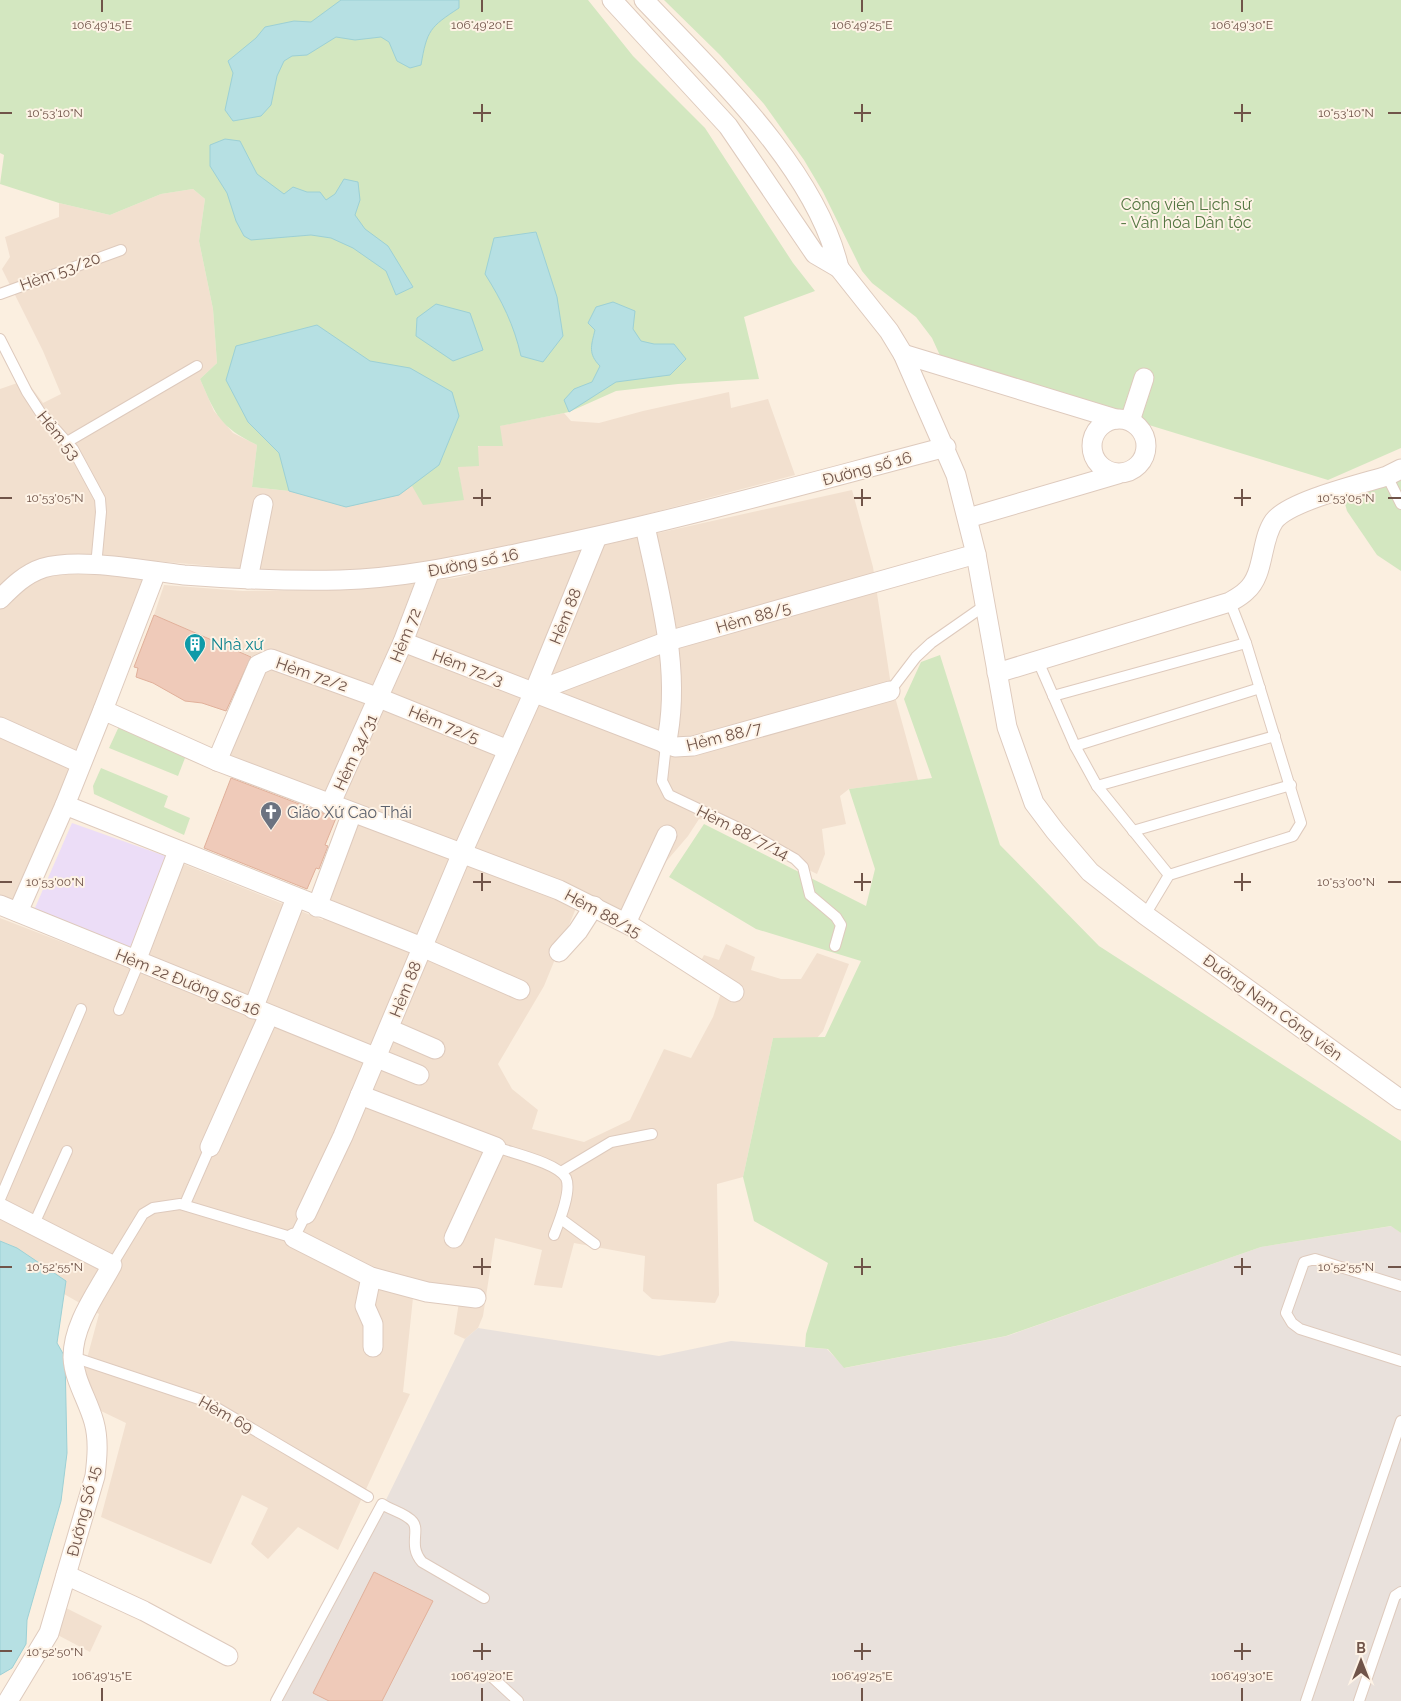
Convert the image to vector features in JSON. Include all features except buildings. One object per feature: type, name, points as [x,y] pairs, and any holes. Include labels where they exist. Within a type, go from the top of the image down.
[{"type":"street","points":[[612,0],[728,126],[816,254],[839,268]]},
{"type":"street","points":[[644,0],[748,112],[787,163],[806,192],[834,245],[839,268]]},
{"type":"street","name":"Đường Nam Công viên","points":[[839,268],[889,331],[903,354],[946,447],[956,475],[976,554],[1007,727],[1034,803],[1090,872],[1145,915],[1401,1100]]},
{"type":"street","points":[[903,354],[1123,420],[1142,432],[1147,448],[1145,456],[1135,469],[968,518]]},
{"type":"street","points":[[1123,420],[1144,378]]},
{"type":"street","points":[[1118,474],[1102,467],[1092,452],[1095,434],[1108,422],[1123,420]]},
{"type":"street","name":"Đường số 16","points":[[0,599],[19,580],[43,568],[58,565],[96,566],[248,579],[340,580],[380,578],[430,571],[645,526],[946,447]]},
{"type":"street","points":[[997,673],[1230,602],[1247,591],[1253,581],[1264,543],[1275,521],[1293,506],[1394,472]]},
{"type":"street","points":[[248,579],[263,504]]},
{"type":"street","points":[[645,526],[668,641],[671,671],[669,731],[666,745]]},
{"type":"street","name":"Hẻm 88","points":[[306,1214],[360,1095],[462,853],[534,692],[597,537]]},
{"type":"street","name":"Hẻm 88/5","points":[[534,692],[668,641],[976,554]]},
{"type":"street","name":"Hẻm 72","points":[[379,698],[430,571]]},
{"type":"street","points":[[18,912],[65,805],[156,572]]},
{"type":"street","name":"Hẻm 72/3","points":[[403,642],[534,692]]},
{"type":"street","name":"Hẻm 72/2","points":[[217,761],[258,665],[264,661],[271,659],[280,660],[379,698]]},
{"type":"street","name":"Hẻm 88/7","points":[[534,692],[675,747],[693,746],[890,691]]},
{"type":"street","name":"Hẻm 72/5","points":[[379,698],[508,750]]},
{"type":"street","name":"Hẻm 34/31","points":[[330,805],[379,698]]},
{"type":"street","name":"Hẻm 88/15","points":[[103,710],[217,761],[559,890],[626,923],[734,992]]},
{"type":"street","points":[[0,728],[80,763]]},
{"type":"street","points":[[65,805],[317,907],[422,947],[520,990]]},
{"type":"street","points":[[317,907],[352,813]]},
{"type":"street","points":[[626,923],[667,835]]},
{"type":"street","points":[[138,961],[178,851]]},
{"type":"street","points":[[210,1147],[261,1012],[296,898]]},
{"type":"street","name":"Hẻm 22 Đường Số 16","points":[[0,905],[419,1076]]},
{"type":"street","points":[[559,952],[578,931],[594,906]]},
{"type":"street","points":[[388,1029],[435,1050]]},
{"type":"street","points":[[360,1095],[496,1147],[454,1238]]},
{"type":"street","points":[[0,1208],[112,1265]]},
{"type":"street","points":[[294,1238],[371,1277],[426,1292],[476,1298]]},
{"type":"street","name":"Đường Số 15","points":[[8,1701],[49,1633],[95,1476],[97,1452],[94,1422],[75,1373],[73,1356],[79,1328],[112,1265]]},
{"type":"street","points":[[371,1277],[365,1306],[373,1324],[373,1347]]},
{"type":"street","points":[[66,1575],[144,1611],[228,1656]]},
{"type":"lane","name":"Hẻm 53/20","points":[[0,294],[121,250]]},
{"type":"lane","name":"Hẻm 53","points":[[0,339],[35,405],[68,442],[81,462],[100,499],[101,512],[96,566]]},
{"type":"lane","points":[[68,442],[197,366]]},
{"type":"lane","points":[[1394,472],[1401,504]]},
{"type":"lane","points":[[1145,915],[1169,875],[1293,836],[1301,823],[1246,643],[1230,602]]},
{"type":"lane","points":[[890,691],[916,656],[931,643],[984,606]]},
{"type":"lane","points":[[1053,696],[1246,643]]},
{"type":"lane","points":[[1038,661],[1075,746],[1097,786],[1169,875]]},
{"type":"lane","points":[[1075,746],[1260,688]]},
{"type":"lane","points":[[1097,786],[1275,736]]},
{"type":"lane","name":"Hẻm 88/7/14","points":[[666,745],[662,781],[669,795],[751,834],[795,859],[803,867],[810,895],[836,917],[842,925],[835,946]]},
{"type":"lane","points":[[1134,831],[1290,785]]},
{"type":"lane","points":[[119,1010],[138,961]]},
{"type":"lane","points":[[0,1199],[81,1009]]},
{"type":"lane","points":[[561,1172],[611,1142],[652,1134]]},
{"type":"lane","points":[[185,1204],[210,1147]]},
{"type":"lane","points":[[496,1147],[550,1166],[561,1172],[566,1179],[567,1185],[561,1219],[554,1235]]},
{"type":"lane","points":[[34,1224],[68,1150]]},
{"type":"lane","points":[[112,1265],[147,1211],[185,1204],[294,1238]]},
{"type":"lane","name":"Hẻm 88","points":[[294,1238],[306,1214]]},
{"type":"lane","points":[[561,1219],[595,1244]]},
{"type":"lane","points":[[1401,1286],[1315,1258],[1304,1262],[1286,1313],[1292,1323],[1300,1328],[1401,1361]]},
{"type":"lane","name":"Hẻm 69","points":[[73,1356],[205,1401],[368,1497]]},
{"type":"lane","points":[[1306,1701],[1401,1421]]},
{"type":"lane","points":[[276,1701],[383,1505],[412,1521],[415,1528],[414,1546],[416,1556],[422,1562],[484,1598]]},
{"type":"lane","points":[[1359,1701],[1395,1596],[1401,1592]]},
{"type":"lane","points":[[491,1676],[518,1701]]},
{"type":"shaded area","points":[[193,189],[205,199],[199,241],[213,309],[217,363],[200,379],[214,411],[233,433],[257,445],[252,487],[289,491],[346,507],[412,485],[463,500],[458,467],[499,426],[564,413],[571,421],[599,423],[729,392],[731,408],[768,399],[795,475],[522,547],[376,572],[257,570],[156,561],[14,906],[0,901],[0,389],[26,380],[43,403],[61,394],[43,351],[2,269],[10,257],[5,237],[59,217],[59,203],[110,215],[161,194]]},
{"type":"shaded area","points":[[852,490],[873,567],[890,679],[918,780],[849,789],[840,796],[846,824],[822,829],[825,854],[817,874],[712,823],[699,819],[688,836],[622,913],[581,896],[544,986],[498,1064],[512,1089],[538,1110],[532,1129],[584,1142],[630,1120],[664,1049],[691,1058],[713,1017],[721,993],[692,978],[704,955],[719,960],[726,944],[755,957],[751,970],[781,979],[801,979],[817,953],[849,964],[823,1031],[817,1038],[773,1038],[743,1177],[717,1184],[719,1295],[715,1303],[652,1299],[643,1291],[645,1256],[574,1243],[562,1288],[534,1285],[542,1250],[495,1238],[483,1316],[478,1328],[465,1339],[454,1334],[459,1302],[413,1298],[403,1392],[410,1394],[338,1550],[298,1527],[268,1559],[251,1544],[268,1508],[242,1495],[211,1564],[101,1517],[126,1423],[76,1399],[99,1314],[64,1294],[66,1281],[17,1248],[0,1241],[0,918],[140,972],[181,863],[323,920],[357,823],[226,758],[269,664],[154,615],[164,585],[243,591],[329,590],[375,588],[455,578]]},
{"type":"shaded area","points":[[72,823],[171,858],[126,956],[31,917]]},
{"type":"shaded area","points":[[1392,1226],[1401,1233],[1401,1701],[271,1701],[383,1506],[465,1339],[478,1328],[659,1356],[731,1341],[827,1349],[845,1368],[1007,1336],[1261,1247]]},
{"type":"shaded area","points":[[60,1605],[102,1626],[90,1652],[52,1632]]},
{"type":"green space","points":[[0,0],[588,0],[633,56],[705,128],[793,263],[815,291],[744,317],[759,379],[678,384],[616,391],[569,412],[500,426],[503,446],[478,446],[479,466],[458,467],[464,500],[423,505],[412,486],[399,495],[346,507],[289,491],[252,487],[257,445],[227,426],[215,411],[200,379],[217,363],[213,309],[199,241],[205,199],[193,189],[161,194],[110,215],[59,203],[0,184],[4,155],[0,153]]},
{"type":"green space","name":"Công viên Lịch sử - Văn hóa Dân tộc","points":[[664,0],[1401,0],[1401,448],[1328,480],[943,362],[932,338],[916,317],[872,283],[862,271],[823,192],[804,160],[764,104],[720,55]]},
{"type":"green space","points":[[1401,464],[1401,571],[1377,555],[1347,511],[1342,493]]},
{"type":"green space","points":[[940,655],[1000,845],[1099,946],[1401,1141],[1401,1233],[1391,1226],[1261,1247],[1006,1336],[844,1368],[828,1349],[805,1347],[806,1334],[828,1263],[754,1221],[743,1177],[773,1038],[825,1037],[861,961],[756,929],[669,877],[704,824],[866,906],[875,869],[849,789],[932,778],[904,699],[921,662]]},
{"type":"green space","points":[[121,722],[201,755],[197,763],[185,758],[178,776],[109,748]]},
{"type":"green space","points":[[101,768],[168,796],[164,807],[190,818],[184,835],[94,794],[93,786]]},
{"type":"water","points":[[341,0],[459,0],[459,8],[442,20],[431,31],[425,44],[421,65],[410,68],[397,61],[389,42],[381,37],[355,40],[336,37],[307,55],[292,56],[284,61],[277,76],[271,105],[261,116],[233,121],[225,110],[233,73],[228,61],[256,38],[265,27],[294,21],[311,22]]},
{"type":"water","points":[[225,139],[240,141],[257,174],[284,194],[293,187],[307,192],[320,192],[326,200],[335,194],[344,179],[358,182],[360,200],[355,215],[365,229],[388,246],[413,287],[396,295],[386,271],[353,248],[331,238],[311,235],[251,240],[244,236],[236,221],[227,193],[210,166],[210,145]]},
{"type":"water","points":[[536,232],[557,297],[563,336],[543,362],[521,356],[507,314],[485,274],[494,238]]},
{"type":"water","points":[[613,302],[635,311],[633,329],[641,341],[654,344],[674,344],[686,359],[670,375],[616,382],[569,412],[564,400],[574,389],[592,382],[600,366],[592,354],[592,341],[595,330],[588,323],[596,307]]},
{"type":"water","points":[[436,304],[470,313],[483,350],[453,361],[416,336],[417,318]]},
{"type":"water","points":[[317,325],[370,361],[410,368],[452,392],[459,416],[439,465],[399,495],[346,507],[289,491],[279,453],[248,422],[226,380],[236,346]]},
{"type":"water","points":[[0,1241],[17,1248],[66,1281],[57,1343],[65,1357],[67,1453],[61,1501],[27,1620],[26,1644],[12,1668],[0,1675]]},
{"type":"place","name":"Nhà xứ","points":[[195,663]]},
{"type":"place","name":"Giáo Xứ Cao Thái","points":[[271,831]]}]
